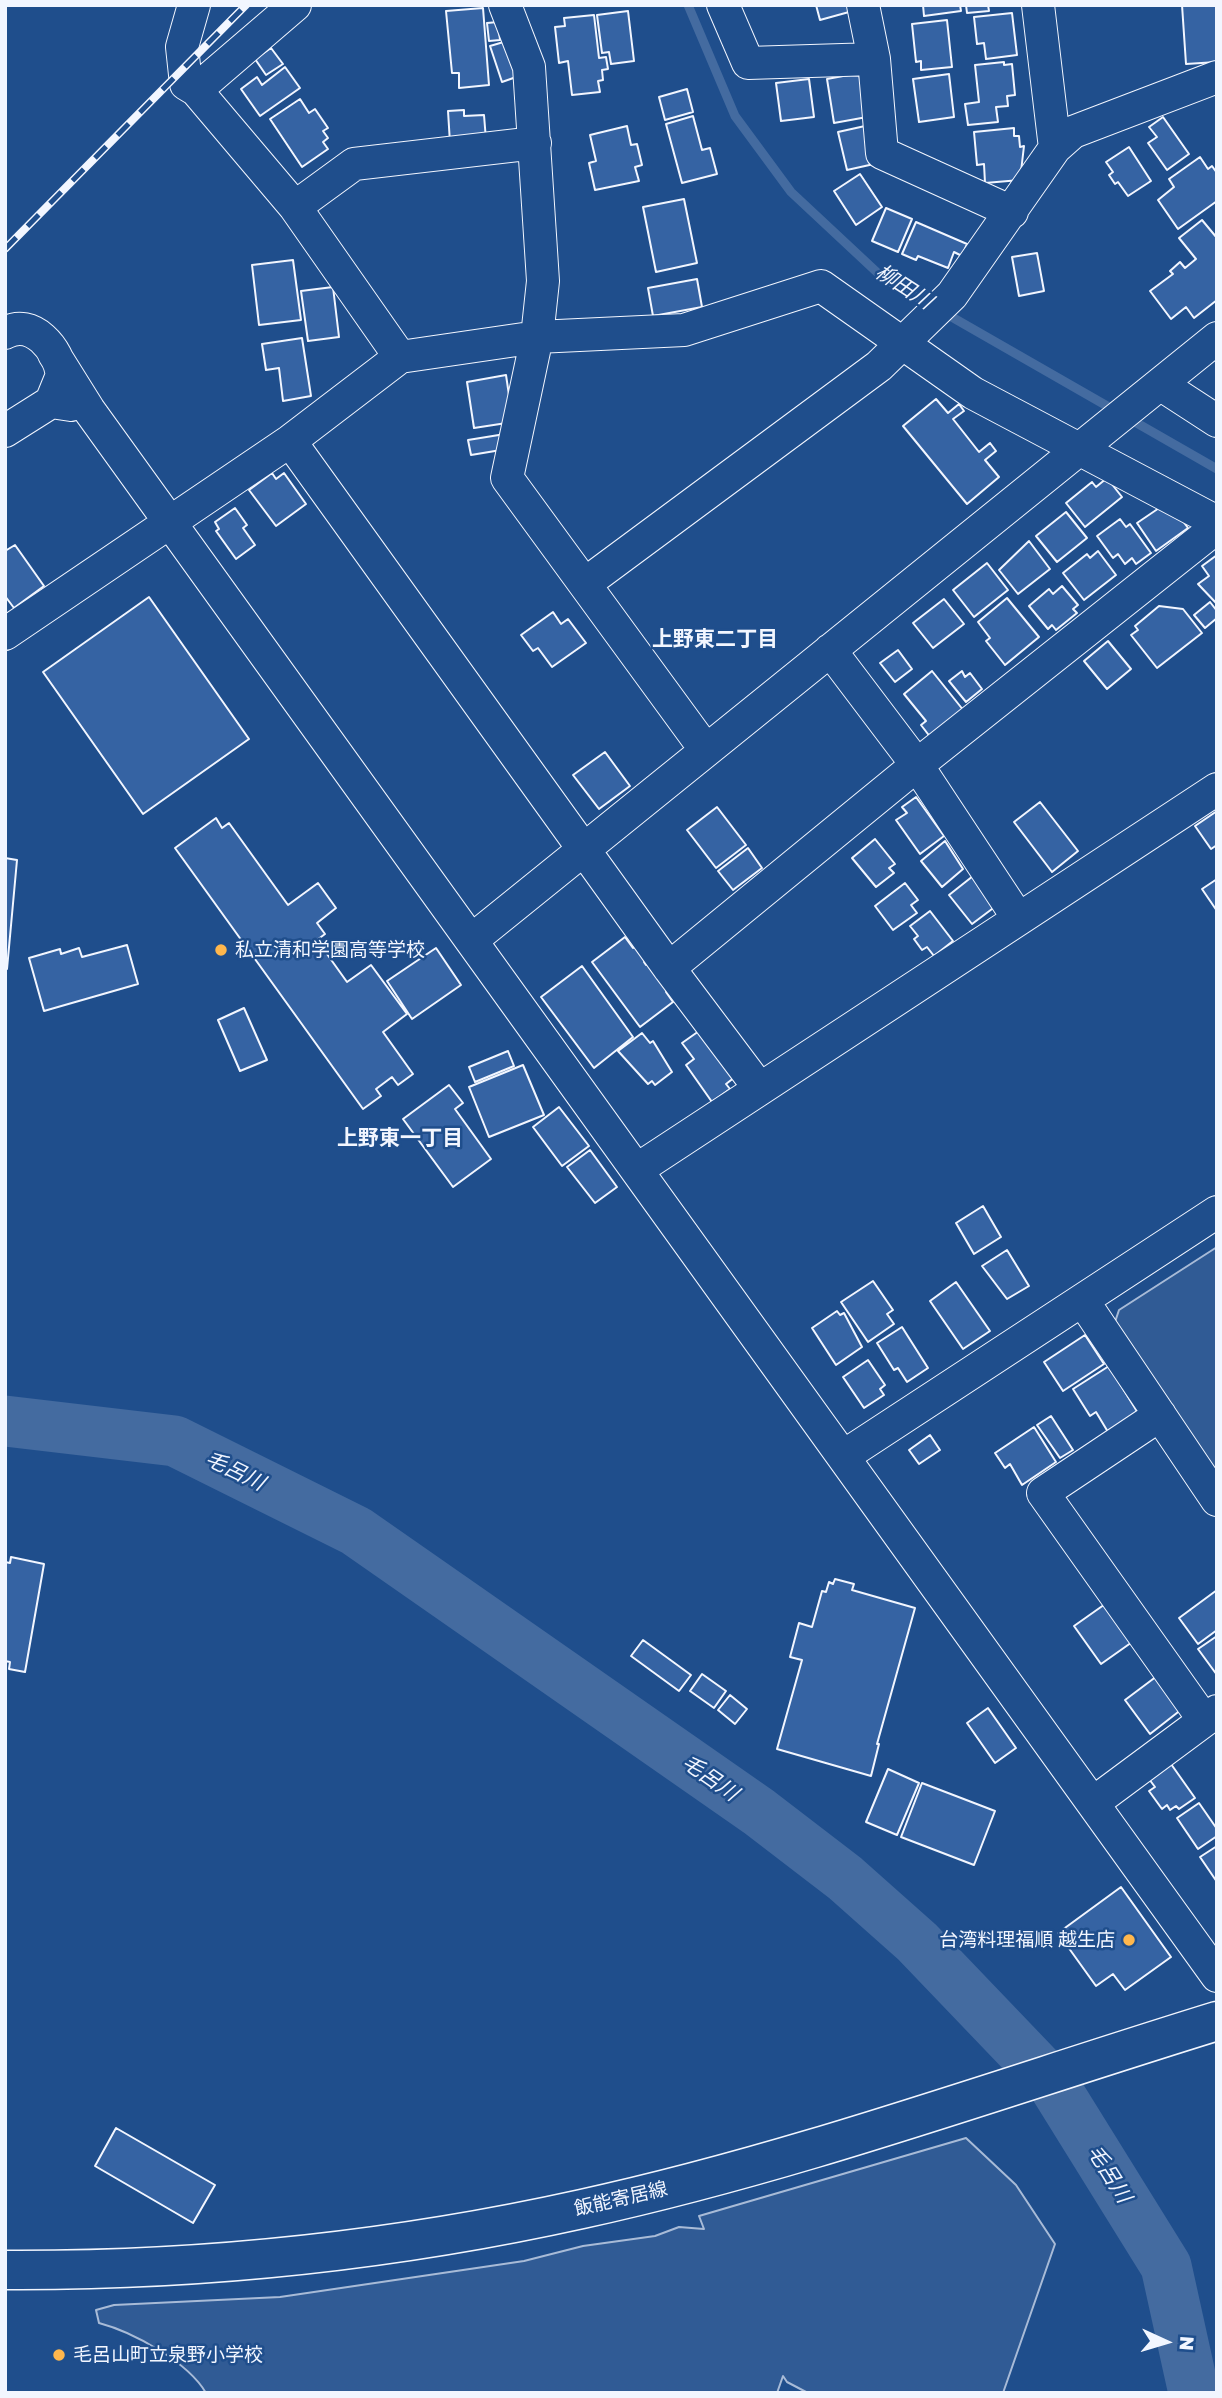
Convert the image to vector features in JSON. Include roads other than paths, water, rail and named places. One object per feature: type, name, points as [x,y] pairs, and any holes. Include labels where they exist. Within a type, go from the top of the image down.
[{"type":"main road","name":"飯能寄居線","points":[[5,2270],[162,2268],[240,2262],[381,2246],[500,2226],[705,2179],[1217,2021]]},
{"type":"street","points":[[194,5],[182,47],[186,84],[196,90],[295,208],[401,357]]},
{"type":"street","points":[[196,90],[295,5]]},
{"type":"street","points":[[505,5],[529,67],[543,281],[537,337],[507,478],[705,749]]},
{"type":"street","points":[[723,5],[748,63],[874,59]]},
{"type":"street","points":[[863,5],[874,59],[882,153],[1012,212]]},
{"type":"street","points":[[1038,5],[1055,148]]},
{"type":"street","points":[[586,583],[879,366],[953,295],[1055,148],[1073,132],[1217,77]]},
{"type":"street","points":[[295,208],[354,164],[534,143]]},
{"type":"street","points":[[5,634],[290,441],[401,357],[537,337],[684,330],[821,286],[974,393],[1087,441],[1217,525],[669,968]]},
{"type":"street","points":[[5,333],[20,327],[43,339],[89,410],[473,939],[1217,1976]]},
{"type":"street","points":[[473,939],[1217,338]]},
{"type":"street","points":[[5,431],[51,402],[62,375],[54,354]]},
{"type":"street","points":[[1150,392],[1217,421]]},
{"type":"street","points":[[51,402],[89,410]]},
{"type":"street","points":[[290,441],[669,968],[760,1089]]},
{"type":"street","points":[[830,650],[917,765],[1018,918]]},
{"type":"street","points":[[638,1169],[1217,789]]},
{"type":"street","points":[[844,1456],[1217,1212]]},
{"type":"street","points":[[1083,1301],[1217,1500]]},
{"type":"street","points":[[1093,1803],[1211,1716],[1043,1493],[1160,1415]]},
{"type":"waterway","name":"柳田川","points":[[688,5],[735,116],[791,192],[882,277],[1217,469]]},
{"type":"waterway","name":"毛呂川","points":[[5,1421],[175,1441],[356,1531],[759,1812],[845,1878],[917,1942],[1053,2084],[1166,2266],[1194,2393]]},
{"type":"railway","points":[[5,249],[246,5]]},
{"type":"place","name":"私立清和学園高等学校","points":[[221,950]]},
{"type":"place","name":"台湾料理福順 越生店","points":[[1129,1940]]},
{"type":"place","name":"毛呂山町立泉野小学校","points":[[59,2355]]},
{"type":"district","name":"上野東二丁目","points":[[715,639]]},
{"type":"district","name":"上野東一丁目","points":[[400,1138]]}]
